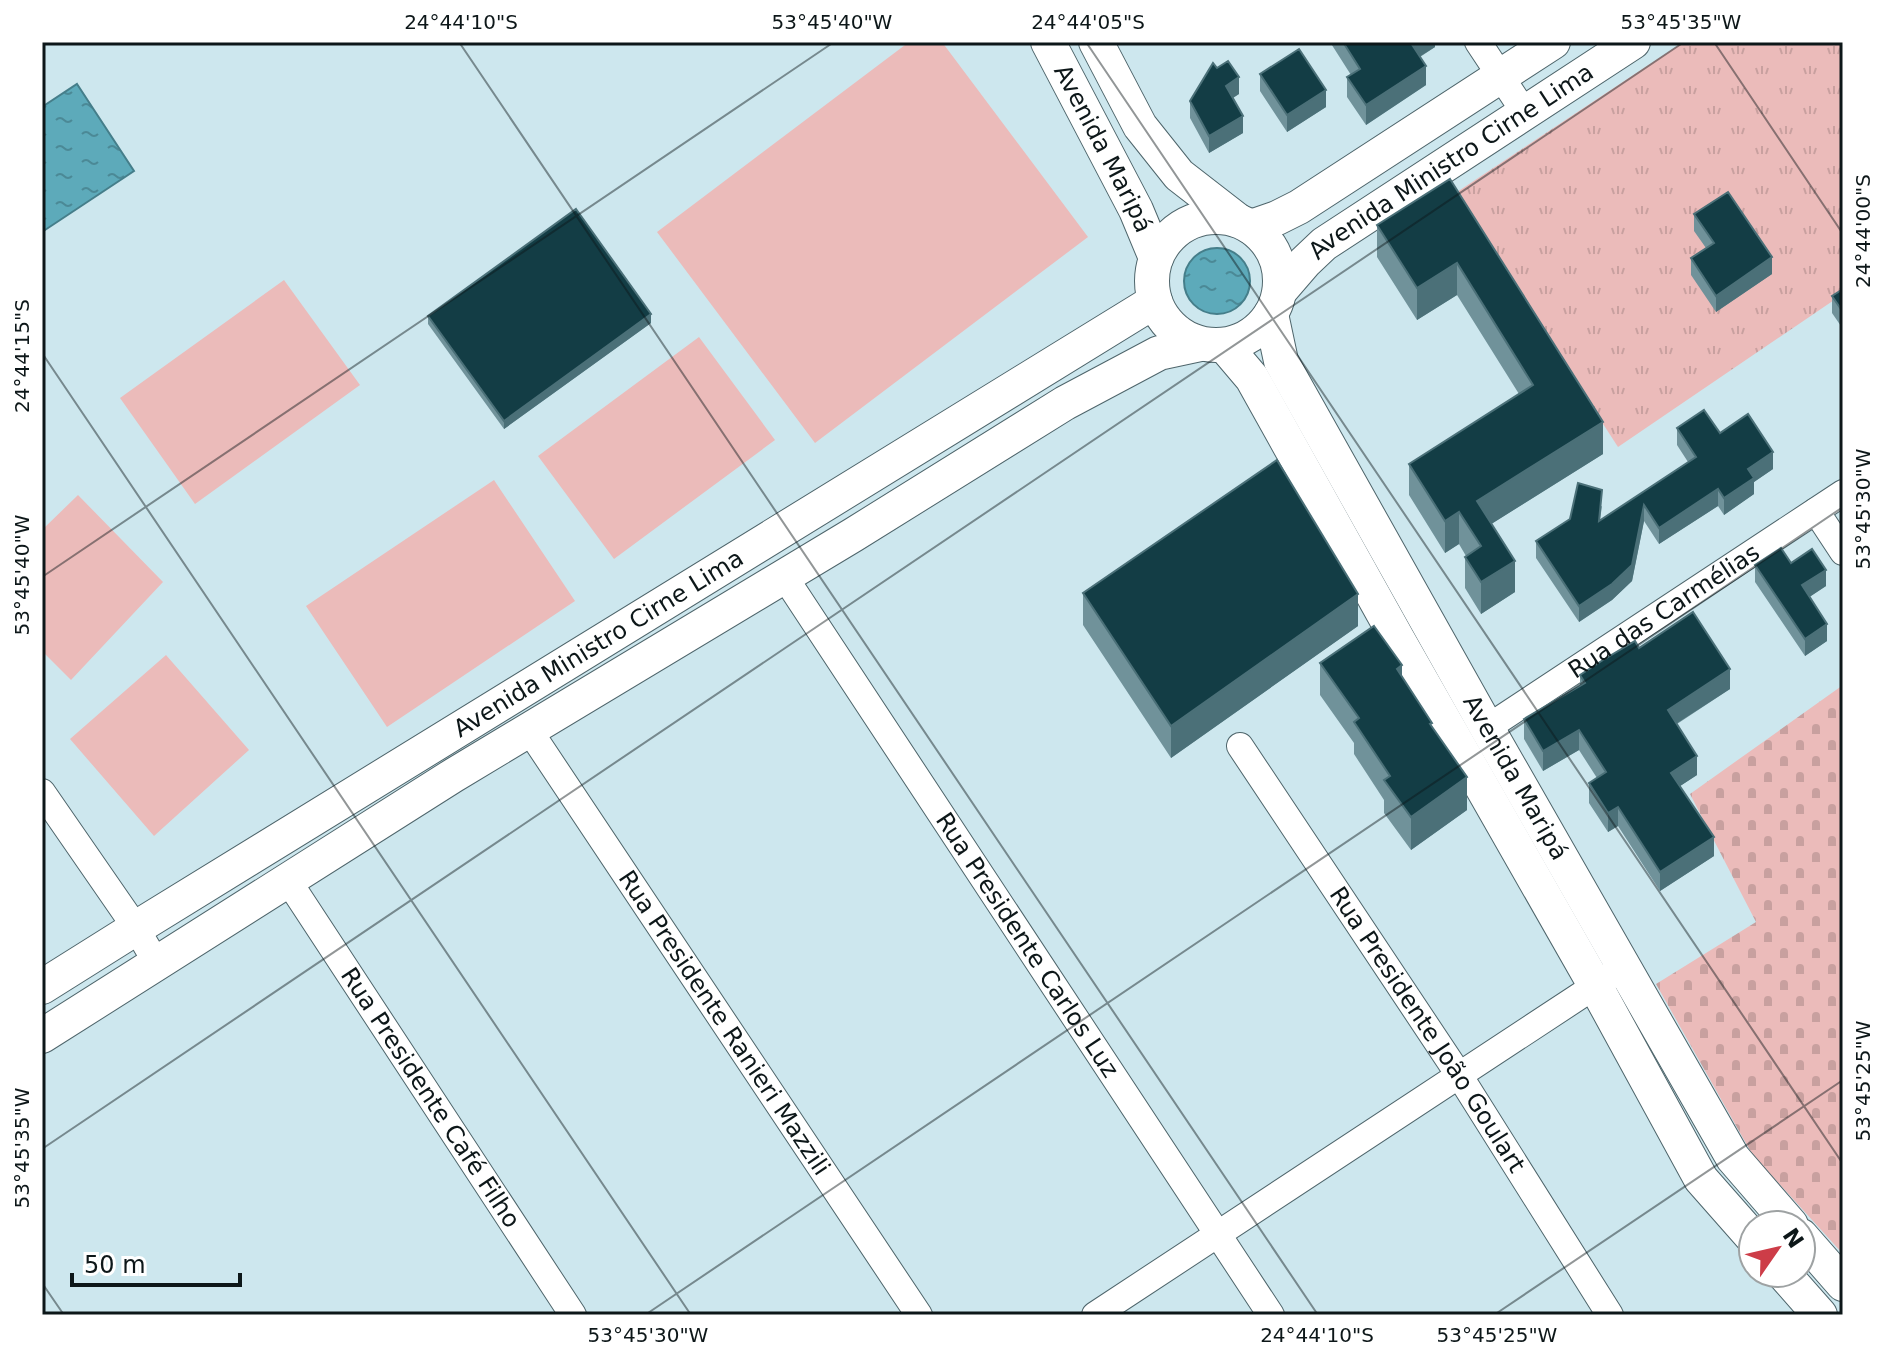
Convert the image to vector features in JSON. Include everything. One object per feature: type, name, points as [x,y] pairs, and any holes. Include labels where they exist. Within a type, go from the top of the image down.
[{"type":"main road","name":"Avenida Maripá","points":[[1048,42],[1136,210],[1156,258]]},
{"type":"main road","name":"Avenida Maripá","points":[[1096,42],[1140,126],[1169,163],[1179,175],[1244,224]]},
{"type":"main road","name":"Avenida Ministro Cirne Lima","points":[[1244,224],[1299,207],[1553,42]]},
{"type":"main road","name":"Avenida Ministro Cirne Lima","points":[[1276,303],[1305,262],[1324,244],[1633,42]]},
{"type":"main road","points":[[42,1036],[454,775],[1065,403],[1159,353],[1242,340],[1259,329],[1276,303],[1280,273],[1275,255],[1265,239],[1244,224],[1218,216],[1198,219],[1180,227],[1166,240],[1156,258],[1151,279],[1155,301],[1165,320],[1181,335],[1212,344]]},
{"type":"main road","name":"Avenida Ministro Cirne Lima","points":[[42,987],[1155,301]]},
{"type":"main road","name":"Avenida Maripá","points":[[1276,303],[1281,361],[1487,728],[1609,977],[1701,1179],[1737,1220]]},
{"type":"main road","name":"Avenida Maripá","points":[[1212,344],[1252,378],[1403,649],[1609,977],[1733,1158],[1777,1209]]},
{"type":"main road","points":[[1377,604],[1393,610],[1404,602],[1407,587]]},
{"type":"main road","points":[[1403,649],[1406,634],[1418,627],[1433,633]]},
{"type":"main road","points":[[524,689],[536,726]]},
{"type":"main road","points":[[238,911],[226,904],[222,891],[254,855]]},
{"type":"main road","points":[[1817,1254],[1843,1284]]},
{"type":"main road","points":[[1797,1289],[1820,1315]]},
{"type":"street","points":[[1478,42],[1525,113]]},
{"type":"street","name":"Rua das Carmélias","points":[[1487,728],[1843,493]]},
{"type":"street","points":[[1816,511],[1843,552]]},
{"type":"street","name":"Rua Presidente Carlos Luz","points":[[784,576],[1271,1315]]},
{"type":"street","name":"Rua Presidente Ranieri Mazzili","points":[[536,726],[919,1315]]},
{"type":"street","name":"Rua Presidente João Goulart","points":[[1240,746],[1459,1075],[1610,1315]]},
{"type":"street","points":[[42,792],[136,928],[157,964]]},
{"type":"street","name":"Rua Presidente Café Filho","points":[[289,882],[573,1315]]},
{"type":"street","points":[[1095,1315],[1609,977]]},
{"type":"green space","points":[[909,42],[942,42],[1088,237],[815,443],[657,232]]},
{"type":"green space","points":[[1683,42],[1843,42],[1843,294],[1618,447],[1454,194]]},
{"type":"green space","points":[[284,280],[360,385],[195,504],[120,398]]},
{"type":"green space","points":[[699,337],[775,440],[614,559],[538,456]]},
{"type":"green space","points":[[494,480],[575,601],[387,727],[306,606]]},
{"type":"green space","points":[[78,495],[163,582],[71,680],[42,651],[42,530]]},
{"type":"green space","points":[[166,655],[249,750],[154,836],[70,739]]},
{"type":"green space","points":[[1843,685],[1843,1254],[1817,1225],[1817,1209],[1802,1209],[1752,1154],[1656,984],[1756,922],[1690,794]]},
{"type":"water","points":[[77,84],[134,171],[42,232],[42,107]]},
{"type":"water","points":[[1217,248],[1230,251],[1240,258],[1247,268],[1250,281],[1247,294],[1240,304],[1230,311],[1217,314],[1204,311],[1194,304],[1187,294],[1184,281],[1187,268],[1194,258],[1204,251]]},
{"type":"building","points":[[1343,42],[1413,42],[1426,66],[1366,105],[1347,77],[1360,69]]},
{"type":"building","points":[[1299,49],[1326,90],[1287,115],[1260,74]]},
{"type":"building","points":[[1228,61],[1239,77],[1226,86],[1243,116],[1209,136],[1190,101],[1213,63],[1217,68]]},
{"type":"building","points":[[1450,179],[1603,422],[1477,501],[1515,561],[1481,582],[1465,557],[1481,546],[1459,512],[1445,521],[1409,464],[1533,385],[1457,263],[1417,288],[1377,225]]},
{"type":"building","points":[[1728,192],[1772,257],[1716,296],[1691,258],[1714,243],[1694,214]]},
{"type":"building","points":[[576,209],[651,314],[504,421],[428,316]]},
{"type":"building","points":[[1843,289],[1843,312],[1832,296]]},
{"type":"building","points":[[1704,410],[1720,433],[1748,414],[1773,452],[1748,469],[1754,478],[1724,498],[1718,489],[1659,528],[1644,505],[1632,565],[1612,584],[1579,606],[1536,541],[1570,519],[1578,483],[1602,490],[1599,521],[1696,457],[1677,428]]},
{"type":"building","points":[[1277,460],[1358,594],[1171,726],[1083,593]]},
{"type":"building","points":[[1781,548],[1791,563],[1812,549],[1826,570],[1802,585],[1827,624],[1805,639],[1755,565]]},
{"type":"building","points":[[1693,612],[1730,669],[1668,710],[1697,756],[1671,773],[1714,837],[1660,872],[1618,807],[1608,813],[1589,783],[1606,772],[1579,730],[1543,751],[1524,719],[1585,683],[1580,675],[1603,660],[1635,641],[1639,648]]},
{"type":"building","points":[[1374,626],[1402,665],[1397,669],[1430,724],[1467,777],[1411,817],[1384,780],[1390,776],[1354,722],[1359,718],[1320,663]]}]
